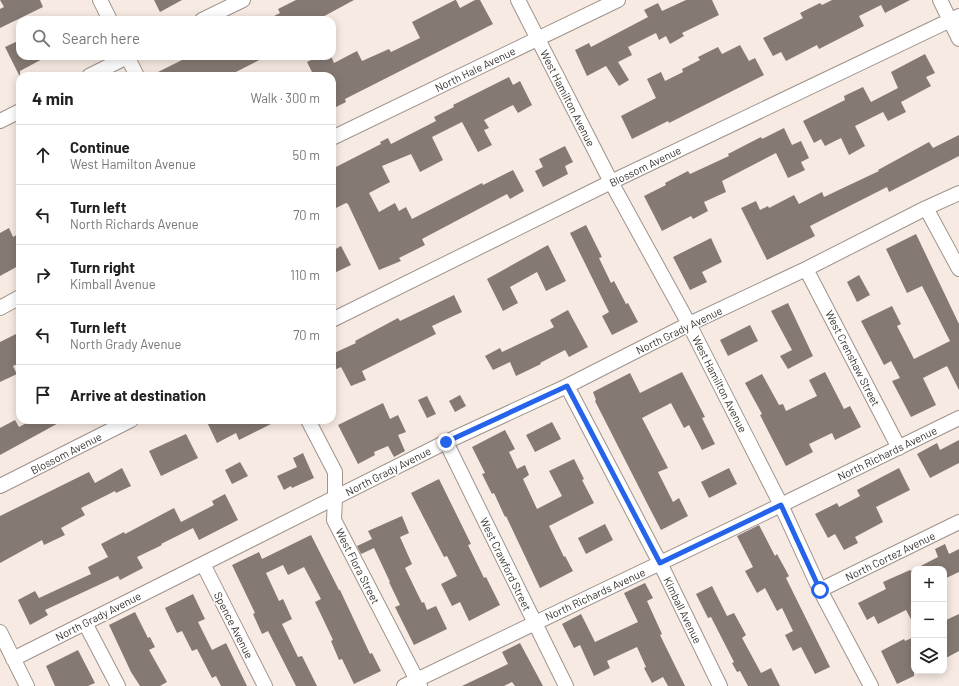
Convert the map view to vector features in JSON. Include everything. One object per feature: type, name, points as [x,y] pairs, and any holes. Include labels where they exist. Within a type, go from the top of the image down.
[{"type":"street","points":[[100,0],[108,16]]},
{"type":"street","points":[[210,16],[243,0]]},
{"type":"street","name":"West Hamilton Avenue","points":[[518,0],[611,182],[689,324],[781,505],[820,590],[871,686]]},
{"type":"street","name":"North Hale Avenue","points":[[336,136],[618,0]]},
{"type":"street","points":[[940,0],[954,18],[959,39]]},
{"type":"street","name":"Blossom Avenue","points":[[336,318],[611,182],[954,18]]},
{"type":"street","points":[[97,72],[120,60]]},
{"type":"street","points":[[130,60],[135,72]]},
{"type":"street","points":[[0,121],[16,113]]},
{"type":"street","name":"North Grady Avenue","points":[[13,659],[446,442],[567,386],[689,324],[806,269],[926,208],[959,193]]},
{"type":"street","points":[[926,208],[959,269]]},
{"type":"street","name":"West Crenshaw Street","points":[[806,269],[899,448]]},
{"type":"street","points":[[0,308],[16,299]]},
{"type":"street","name":"Kimball Avenue","points":[[567,386],[660,563],[720,686]]},
{"type":"street","name":"North Richards Avenue","points":[[413,684],[534,623],[959,418]]},
{"type":"street","name":"Blossom Avenue","points":[[0,486],[124,424]]},
{"type":"street","name":"West Flora Street","points":[[310,424],[335,472],[334,520],[413,684]]},
{"type":"street","name":"West Crawford Street","points":[[446,442],[566,686]]},
{"type":"street","name":"North Cortez Avenue","points":[[820,590],[959,522]]},
{"type":"street","name":"Spence Avenue","points":[[203,564],[266,686]]},
{"type":"street","points":[[85,623],[118,686]]},
{"type":"street","points":[[0,632],[27,686]]},
{"type":"building","points":[[0,0],[40,0],[43,7],[25,16],[16,16],[16,20],[0,28],[0,9],[4,7]]},
{"type":"building","points":[[154,0],[182,0],[160,12]]},
{"type":"building","points":[[296,0],[354,0],[324,16],[274,16],[280,13],[278,9]]},
{"type":"building","points":[[455,0],[460,8],[475,0],[480,0],[493,24],[345,99],[346,102],[336,107],[336,72],[312,72],[307,62],[311,60],[333,60],[334,63],[357,51],[362,61],[389,49],[391,52],[420,38],[412,22]]},
{"type":"building","points":[[686,0],[712,0],[719,15],[682,33],[684,36],[670,44],[666,36],[659,40],[656,33],[628,47],[632,55],[618,62],[629,80],[619,86],[606,66],[587,76],[575,50],[589,43],[591,47],[648,17],[644,10],[658,3],[662,11]]},
{"type":"building","points":[[832,0],[910,0],[885,13],[881,5],[859,16],[864,26],[819,49],[817,45],[786,61],[781,52],[773,56],[763,38],[803,18],[800,13],[820,3],[822,5]]},
{"type":"building","points":[[16,42],[16,60],[41,60],[18,72],[5,47]]},
{"type":"building","points":[[740,45],[749,61],[755,58],[764,75],[669,123],[668,121],[632,139],[621,116],[656,98],[647,79],[661,72],[665,81],[683,72],[682,69],[700,60],[698,57],[718,47],[722,54]]},
{"type":"building","points":[[925,54],[935,73],[926,77],[931,86],[901,102],[906,112],[888,121],[883,112],[855,126],[865,146],[849,155],[841,138],[825,146],[821,139],[814,143],[803,121],[845,100],[844,96],[863,87],[871,102],[898,88],[891,72]]},
{"type":"building","points":[[182,60],[259,60],[236,72],[158,72]]},
{"type":"building","points":[[509,77],[513,85],[520,81],[532,105],[518,113],[513,105],[484,120],[489,128],[484,130],[492,145],[478,152],[462,122],[432,137],[443,160],[420,172],[411,154],[382,166],[390,182],[369,193],[379,212],[395,203],[399,211],[406,207],[412,219],[482,183],[483,185],[513,170],[524,191],[510,199],[507,194],[422,239],[425,245],[399,258],[401,261],[379,270],[348,204],[346,203],[336,208],[336,167],[381,144],[380,142],[388,138],[391,144],[436,121],[434,117],[454,107],[453,105]]},
{"type":"building","points":[[784,128],[792,145],[801,141],[809,158],[801,162],[805,170],[788,178],[776,153],[722,181],[726,192],[704,202],[708,211],[693,219],[691,216],[662,231],[644,196],[666,185],[665,183],[688,171],[690,174],[729,156],[728,154],[761,137],[762,139]]},
{"type":"building","points":[[959,135],[959,156],[889,192],[887,187],[810,226],[815,236],[767,260],[741,208],[756,201],[760,210],[768,206],[769,208],[794,195],[799,204],[822,192],[824,197],[879,171],[878,170],[929,142],[933,148]]},
{"type":"building","points":[[565,146],[573,162],[565,166],[568,174],[543,187],[535,171],[543,167],[539,159]]},
{"type":"building","points":[[586,225],[602,257],[599,258],[611,283],[614,281],[626,304],[628,303],[638,322],[612,335],[602,316],[609,312],[570,233]]},
{"type":"building","points":[[9,228],[13,237],[16,235],[16,267],[0,276],[0,233]]},
{"type":"building","points":[[916,234],[959,324],[959,390],[947,366],[923,378],[936,405],[911,417],[892,381],[900,378],[891,361],[884,365],[861,321],[892,306],[901,324],[897,326],[914,359],[950,341],[922,286],[907,293],[886,249]]},
{"type":"building","points":[[711,238],[722,262],[702,272],[707,282],[690,290],[673,257]]},
{"type":"building","points":[[548,245],[566,281],[546,291],[537,272],[510,287],[518,303],[503,311],[487,279]]},
{"type":"building","points":[[341,246],[351,265],[336,272],[336,249]]},
{"type":"building","points":[[859,275],[870,295],[857,302],[847,282]]},
{"type":"building","points":[[454,295],[462,312],[432,326],[436,334],[362,371],[366,380],[351,386],[341,367],[336,369],[336,352],[356,343],[355,341],[398,318],[400,321]]},
{"type":"building","points":[[788,303],[813,356],[788,369],[780,356],[792,350],[771,311]]},
{"type":"building","points":[[568,310],[588,347],[569,357],[565,350],[516,376],[510,362],[493,370],[485,356],[500,348],[502,352],[554,327],[550,320]]},
{"type":"building","points":[[750,325],[758,341],[728,356],[720,340]]},
{"type":"building","points":[[16,334],[16,365],[13,366],[16,374],[0,382],[0,342]]},
{"type":"building","points":[[682,372],[705,417],[702,418],[715,444],[702,450],[689,425],[684,428],[671,403],[642,418],[668,468],[658,472],[673,502],[679,498],[688,516],[661,530],[595,401],[593,392],[630,373],[640,393]]},
{"type":"building","points":[[825,372],[844,409],[850,406],[861,427],[835,440],[832,433],[809,444],[813,452],[786,466],[760,415],[762,414],[745,383],[762,374],[779,405],[783,404],[786,411],[817,396],[809,380]]},
{"type":"building","points":[[460,395],[466,406],[455,412],[449,401]]},
{"type":"building","points":[[427,396],[436,414],[427,418],[418,400]]},
{"type":"building","points":[[383,403],[390,419],[398,415],[406,432],[398,435],[405,451],[394,457],[388,446],[374,452],[375,455],[358,464],[338,425]]},
{"type":"building","points":[[15,420],[19,427],[25,424],[57,424],[0,455],[0,428]]},
{"type":"building","points":[[552,422],[561,439],[535,452],[526,435]]},
{"type":"building","points":[[208,424],[271,424],[239,440],[236,433],[217,443]]},
{"type":"building","points":[[505,430],[515,449],[509,452],[517,469],[525,465],[529,475],[523,479],[537,509],[562,496],[549,471],[574,459],[584,479],[582,480],[594,503],[549,526],[564,557],[565,556],[573,571],[540,588],[506,516],[505,517],[494,493],[492,494],[482,474],[485,473],[472,447]]},
{"type":"building","points":[[186,434],[198,458],[161,476],[149,451]]},
{"type":"building","points":[[959,440],[959,463],[930,478],[917,454],[937,443],[940,450]]},
{"type":"building","points":[[303,453],[314,478],[284,490],[277,476],[297,467],[293,458]]},
{"type":"building","points":[[240,462],[248,476],[232,484],[225,470]]},
{"type":"building","points":[[122,468],[131,486],[116,493],[115,491],[81,508],[85,515],[61,528],[65,535],[44,545],[42,540],[0,563],[0,516],[89,472],[95,483]]},
{"type":"building","points":[[729,468],[737,484],[709,498],[701,482]]},
{"type":"building","points":[[899,468],[910,490],[876,507],[883,522],[855,537],[858,543],[844,550],[835,534],[828,538],[815,514],[837,503],[839,507],[860,496],[857,490]]},
{"type":"building","points":[[439,479],[471,544],[468,545],[484,578],[486,577],[500,605],[469,621],[460,602],[452,606],[441,584],[457,576],[447,556],[444,557],[411,493]]},
{"type":"building","points":[[225,494],[238,520],[199,540],[193,528],[161,544],[162,545],[137,557],[143,568],[120,580],[118,576],[45,610],[48,615],[30,625],[18,600],[35,591],[39,598],[91,574],[88,567],[108,557],[101,544],[124,532],[125,534],[174,508],[181,522],[214,505],[212,501]]},
{"type":"building","points":[[402,516],[409,533],[400,537],[412,564],[405,568],[422,603],[424,602],[427,610],[436,606],[447,629],[414,645],[395,607],[400,605],[374,548],[361,554],[357,546],[372,539],[368,531]]},
{"type":"building","points":[[605,524],[613,540],[586,554],[578,538]]},
{"type":"building","points":[[759,525],[775,556],[777,554],[789,576],[786,578],[830,667],[815,674],[801,647],[793,651],[785,635],[793,631],[782,608],[777,611],[765,588],[757,593],[745,571],[753,567],[737,536]]},
{"type":"building","points":[[311,535],[340,590],[370,654],[372,653],[381,671],[354,684],[342,659],[339,660],[331,641],[333,640],[315,602],[321,599],[304,567],[288,575],[283,565],[266,573],[279,601],[283,599],[292,619],[282,624],[298,657],[302,656],[317,686],[296,686],[268,631],[262,634],[253,614],[255,613],[232,565],[259,552],[262,559]]},
{"type":"building","points":[[945,544],[949,554],[959,549],[959,572],[947,578],[947,566],[921,566],[938,557],[935,549]]},
{"type":"building","points":[[910,570],[911,619],[906,610],[878,624],[874,616],[867,620],[858,603],[886,589],[883,582]]},
{"type":"building","points":[[645,583],[653,598],[647,601],[662,634],[660,635],[685,686],[668,686],[663,677],[652,683],[644,668],[646,667],[637,647],[607,661],[610,668],[594,676],[580,645],[574,648],[562,624],[581,614],[595,642],[638,622],[624,593]]},
{"type":"building","points":[[712,586],[727,616],[734,613],[746,635],[742,638],[761,673],[771,668],[780,686],[748,686],[740,671],[737,672],[732,663],[734,662],[711,617],[708,618],[696,594]]},
{"type":"building","points":[[193,594],[205,619],[198,622],[212,650],[226,643],[247,686],[221,686],[216,676],[212,678],[197,649],[192,651],[182,631],[177,633],[165,608]]},
{"type":"building","points":[[135,612],[148,638],[150,637],[155,647],[149,650],[167,682],[160,686],[140,686],[131,672],[109,625]]},
{"type":"building","points":[[959,614],[959,651],[947,657],[947,638],[947,620]]},
{"type":"building","points":[[911,638],[911,674],[914,674],[914,676],[897,684],[881,651],[904,639],[905,641]]},
{"type":"building","points":[[520,643],[543,686],[515,686],[512,682],[504,686],[462,686],[508,664],[502,652]]},
{"type":"building","points":[[78,650],[95,683],[88,686],[55,686],[46,666]]},
{"type":"route","points":[[446,442],[567,386],[660,563],[781,505],[820,590]]}]
